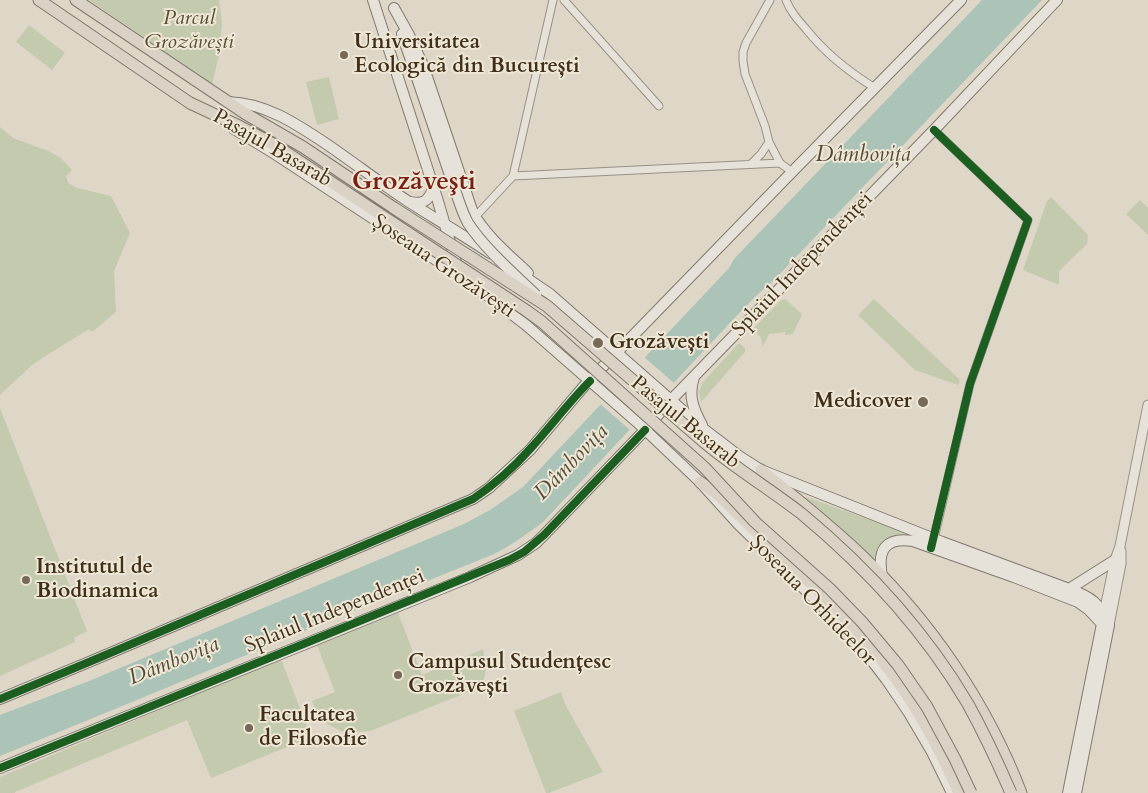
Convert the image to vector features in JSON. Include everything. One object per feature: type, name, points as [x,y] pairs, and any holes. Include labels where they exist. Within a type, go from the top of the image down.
[{"type":"main road","name":"Șoseaua Grozăvești","points":[[39,0],[190,103],[275,154],[468,281],[526,325],[603,392]]},
{"type":"main road","name":"Șoseaua Grozăvești","points":[[76,0],[228,102],[239,102],[261,107],[279,115],[361,167],[409,202],[550,294],[668,397]]},
{"type":"main road","points":[[373,0],[434,187],[456,262],[459,270],[468,281]]},
{"type":"main road","points":[[0,699],[473,499],[489,488],[530,450],[590,381],[961,0]]},
{"type":"main road","name":"Splaiul Independenței","points":[[0,768],[470,577],[524,552],[544,535],[668,397],[694,377],[934,130],[1057,0]]},
{"type":"main road","points":[[392,4],[423,65],[475,217],[491,238],[550,294]]},
{"type":"main road","points":[[392,4],[468,222],[486,246],[547,306]]},
{"type":"main road","name":"Pasajul Basarab","points":[[228,102],[282,134],[547,306],[709,447],[775,494],[841,549],[889,597],[921,636],[959,690],[983,733],[1010,793]]},
{"type":"main road","name":"Pasajul Basarab","points":[[190,103],[275,145],[542,322],[699,463],[724,487],[750,517],[840,598],[908,677],[955,758],[971,793]]},
{"type":"main road","points":[[409,202],[424,202],[434,187]]},
{"type":"main road","points":[[694,377],[691,398],[705,430]]},
{"type":"main road","name":"Șoseaua Orhideelor","points":[[603,392],[642,426],[700,482],[738,524],[838,622],[866,653],[909,713],[932,752],[952,793]]},
{"type":"main road","points":[[668,397],[705,430],[761,470],[828,524],[885,579],[941,646],[972,693],[997,738],[1022,793]]},
{"type":"main road","points":[[761,470],[1014,577],[1078,602],[1105,625]]},
{"type":"main road","points":[[700,482],[717,494],[825,598],[875,651],[903,689],[939,750],[959,793]]},
{"type":"main road","points":[[885,579],[880,566],[880,558],[884,549],[892,541],[933,543],[1069,589],[1089,598],[1097,604],[1104,613],[1105,625],[1076,793]]},
{"type":"main road","points":[[1069,589],[1115,560]]},
{"type":"main road","points":[[1068,793],[1105,625]]},
{"type":"street","points":[[475,217],[513,176],[553,0]]},
{"type":"street","points":[[564,0],[659,106]]},
{"type":"street","points":[[770,0],[746,43],[742,61],[745,74],[765,126],[768,142],[780,163],[792,172]]},
{"type":"street","points":[[786,0],[797,20],[826,53],[875,88]]},
{"type":"street","points":[[933,543],[970,384],[1028,220],[934,130]]},
{"type":"street","points":[[751,164],[761,154],[768,142]]},
{"type":"street","points":[[513,176],[780,163]]},
{"type":"street","points":[[1104,613],[1115,560],[1120,546],[1148,405]]},
{"type":"street","points":[[1105,625],[1121,564],[1120,546]]},
{"type":"green space","name":"Parcul Grozăvești","points":[[89,0],[219,0],[222,22],[219,55],[212,84]]},
{"type":"green space","points":[[29,25],[65,53],[52,70],[16,42]]},
{"type":"green space","points":[[329,77],[339,119],[317,125],[306,82]]},
{"type":"green space","points":[[0,127],[13,138],[61,158],[72,170],[66,176],[68,183],[77,188],[111,196],[130,233],[114,271],[116,312],[92,332],[89,329],[33,364],[0,395]]},
{"type":"green space","points":[[1051,197],[1088,235],[1087,244],[1059,271],[1059,285],[1023,270],[1047,201]]},
{"type":"green space","points":[[1140,200],[1148,208],[1148,235],[1126,214]]},
{"type":"green space","points":[[785,299],[802,314],[793,334],[785,335],[785,332],[769,334],[763,346],[761,338],[754,328],[780,301]]},
{"type":"green space","points":[[874,299],[960,380],[958,385],[915,370],[858,315]]},
{"type":"green space","points":[[739,343],[745,348],[745,352],[701,402],[699,392],[703,382]]},
{"type":"green space","points":[[0,408],[87,631],[74,638],[75,642],[0,676]]},
{"type":"green space","points":[[806,497],[904,532],[904,534],[887,539],[878,550],[874,559]]},
{"type":"green space","points":[[398,613],[422,675],[483,649],[486,670],[483,680],[476,689],[370,731],[347,733],[320,720],[312,701],[335,692],[317,645]]},
{"type":"green space","name":"Facultatea de Filosofie","points":[[281,659],[311,737],[211,778],[187,720],[15,793],[0,793],[0,777]]},
{"type":"green space","points":[[561,692],[565,704],[603,772],[546,793],[514,711]]},
{"type":"water","name":"Dâmbovița","points":[[982,0],[1042,0],[772,282],[742,310],[543,522],[494,554],[0,756],[0,715],[89,681],[464,524],[490,510],[523,487],[729,268],[734,259]]},
{"type":"pier","points":[[643,356],[674,383],[631,431],[599,403]]},
{"type":"cycle path","points":[[931,548],[970,384],[1028,220],[934,130]]},
{"type":"cycle path","points":[[0,699],[473,499],[518,462],[590,381]]},
{"type":"cycle path","points":[[0,768],[509,560],[524,552],[544,535],[645,430]]},
{"type":"place","name":"Universitatea Ecologică din București","points":[[344,55]]},
{"type":"place","name":"Grozăvești","points":[[598,343]]},
{"type":"place","name":"Medicover","points":[[923,402]]},
{"type":"place","name":"Institutul de Biodinamica","points":[[26,580]]},
{"type":"place","name":"Campusul Studențesc Grozăvești","points":[[398,675]]},
{"type":"place","name":"Facultatea de Filosofie","points":[[249,728]]},
{"type":"district","name":"Grozăveşti","points":[[414,183]]}]
